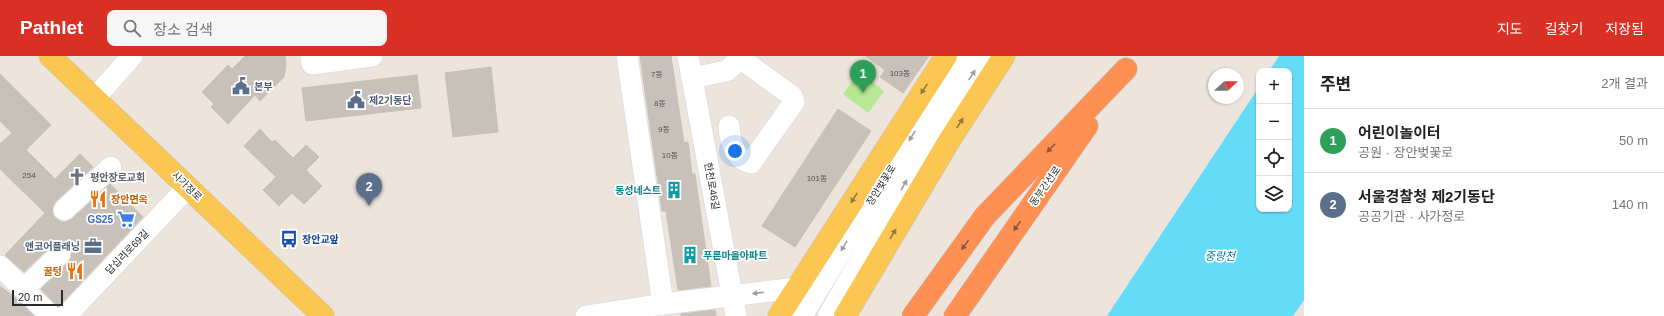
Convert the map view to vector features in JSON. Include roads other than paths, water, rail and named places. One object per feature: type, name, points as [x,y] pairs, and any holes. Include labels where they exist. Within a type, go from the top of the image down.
[{"type":"highway","points":[[913,316],[985,216],[1131,63]]},
{"type":"highway","name":"동부간선로","points":[[955,316],[1131,63]]},
{"type":"main road","name":"사가정로","points":[[50,56],[323,316]]},
{"type":"main road","points":[[779,316],[946,56]]},
{"type":"main road","points":[[845,316],[949,141],[1004,56]]},
{"type":"street","points":[[95,98],[132,56]]},
{"type":"street","points":[[311,56],[312,64],[372,56]]},
{"type":"street","points":[[627,56],[663,304]]},
{"type":"street","name":"한천로46길","points":[[688,56],[736,316]]},
{"type":"street","name":"장안벚꽃로","points":[[802,316],[871,202],[964,56]]},
{"type":"street","name":"장안벚꽃로","points":[[828,316],[933,135],[984,56]]},
{"type":"street","points":[[692,78],[726,70],[739,57],[792,96],[794,102],[751,163],[740,157],[736,152],[730,137],[729,126]]},
{"type":"street","points":[[64,210],[111,167]]},
{"type":"street","name":"답십리로69길","points":[[66,316],[188,187]]},
{"type":"street","points":[[24,289],[60,254]]},
{"type":"street","points":[[0,266],[51,316]]},
{"type":"street","points":[[586,316],[663,304],[796,288]]},
{"type":"water","name":"중랑천","points":[[1279,56],[1304,56],[1304,300],[1293,316],[1107,316],[1256,92],[1256,212],[1292,212],[1292,68],[1271,68]]},
{"type":"place","name":"본부","points":[[241,86]]},
{"type":"place","name":"어린이놀이터","points":[[863,93]]},
{"type":"place","name":"제2기동단","points":[[356,100]]},
{"type":"place","name":"평안장로교회","points":[[77,177]]},
{"type":"place","name":"동성네스트","points":[[674,190]]},
{"type":"place","name":"장안면옥","points":[[98,199]]},
{"type":"place","name":"서울경찰청 제2기동단","points":[[369,206]]},
{"type":"place","name":"GS25","points":[[126,219]]},
{"type":"place","name":"장안교앞","points":[[289,239]]},
{"type":"place","name":"앤코어플래닝","points":[[93,246]]},
{"type":"place","name":"푸른마을아파트","points":[[690,255]]},
{"type":"place","name":"꿀텅","points":[[75,271]]}]
